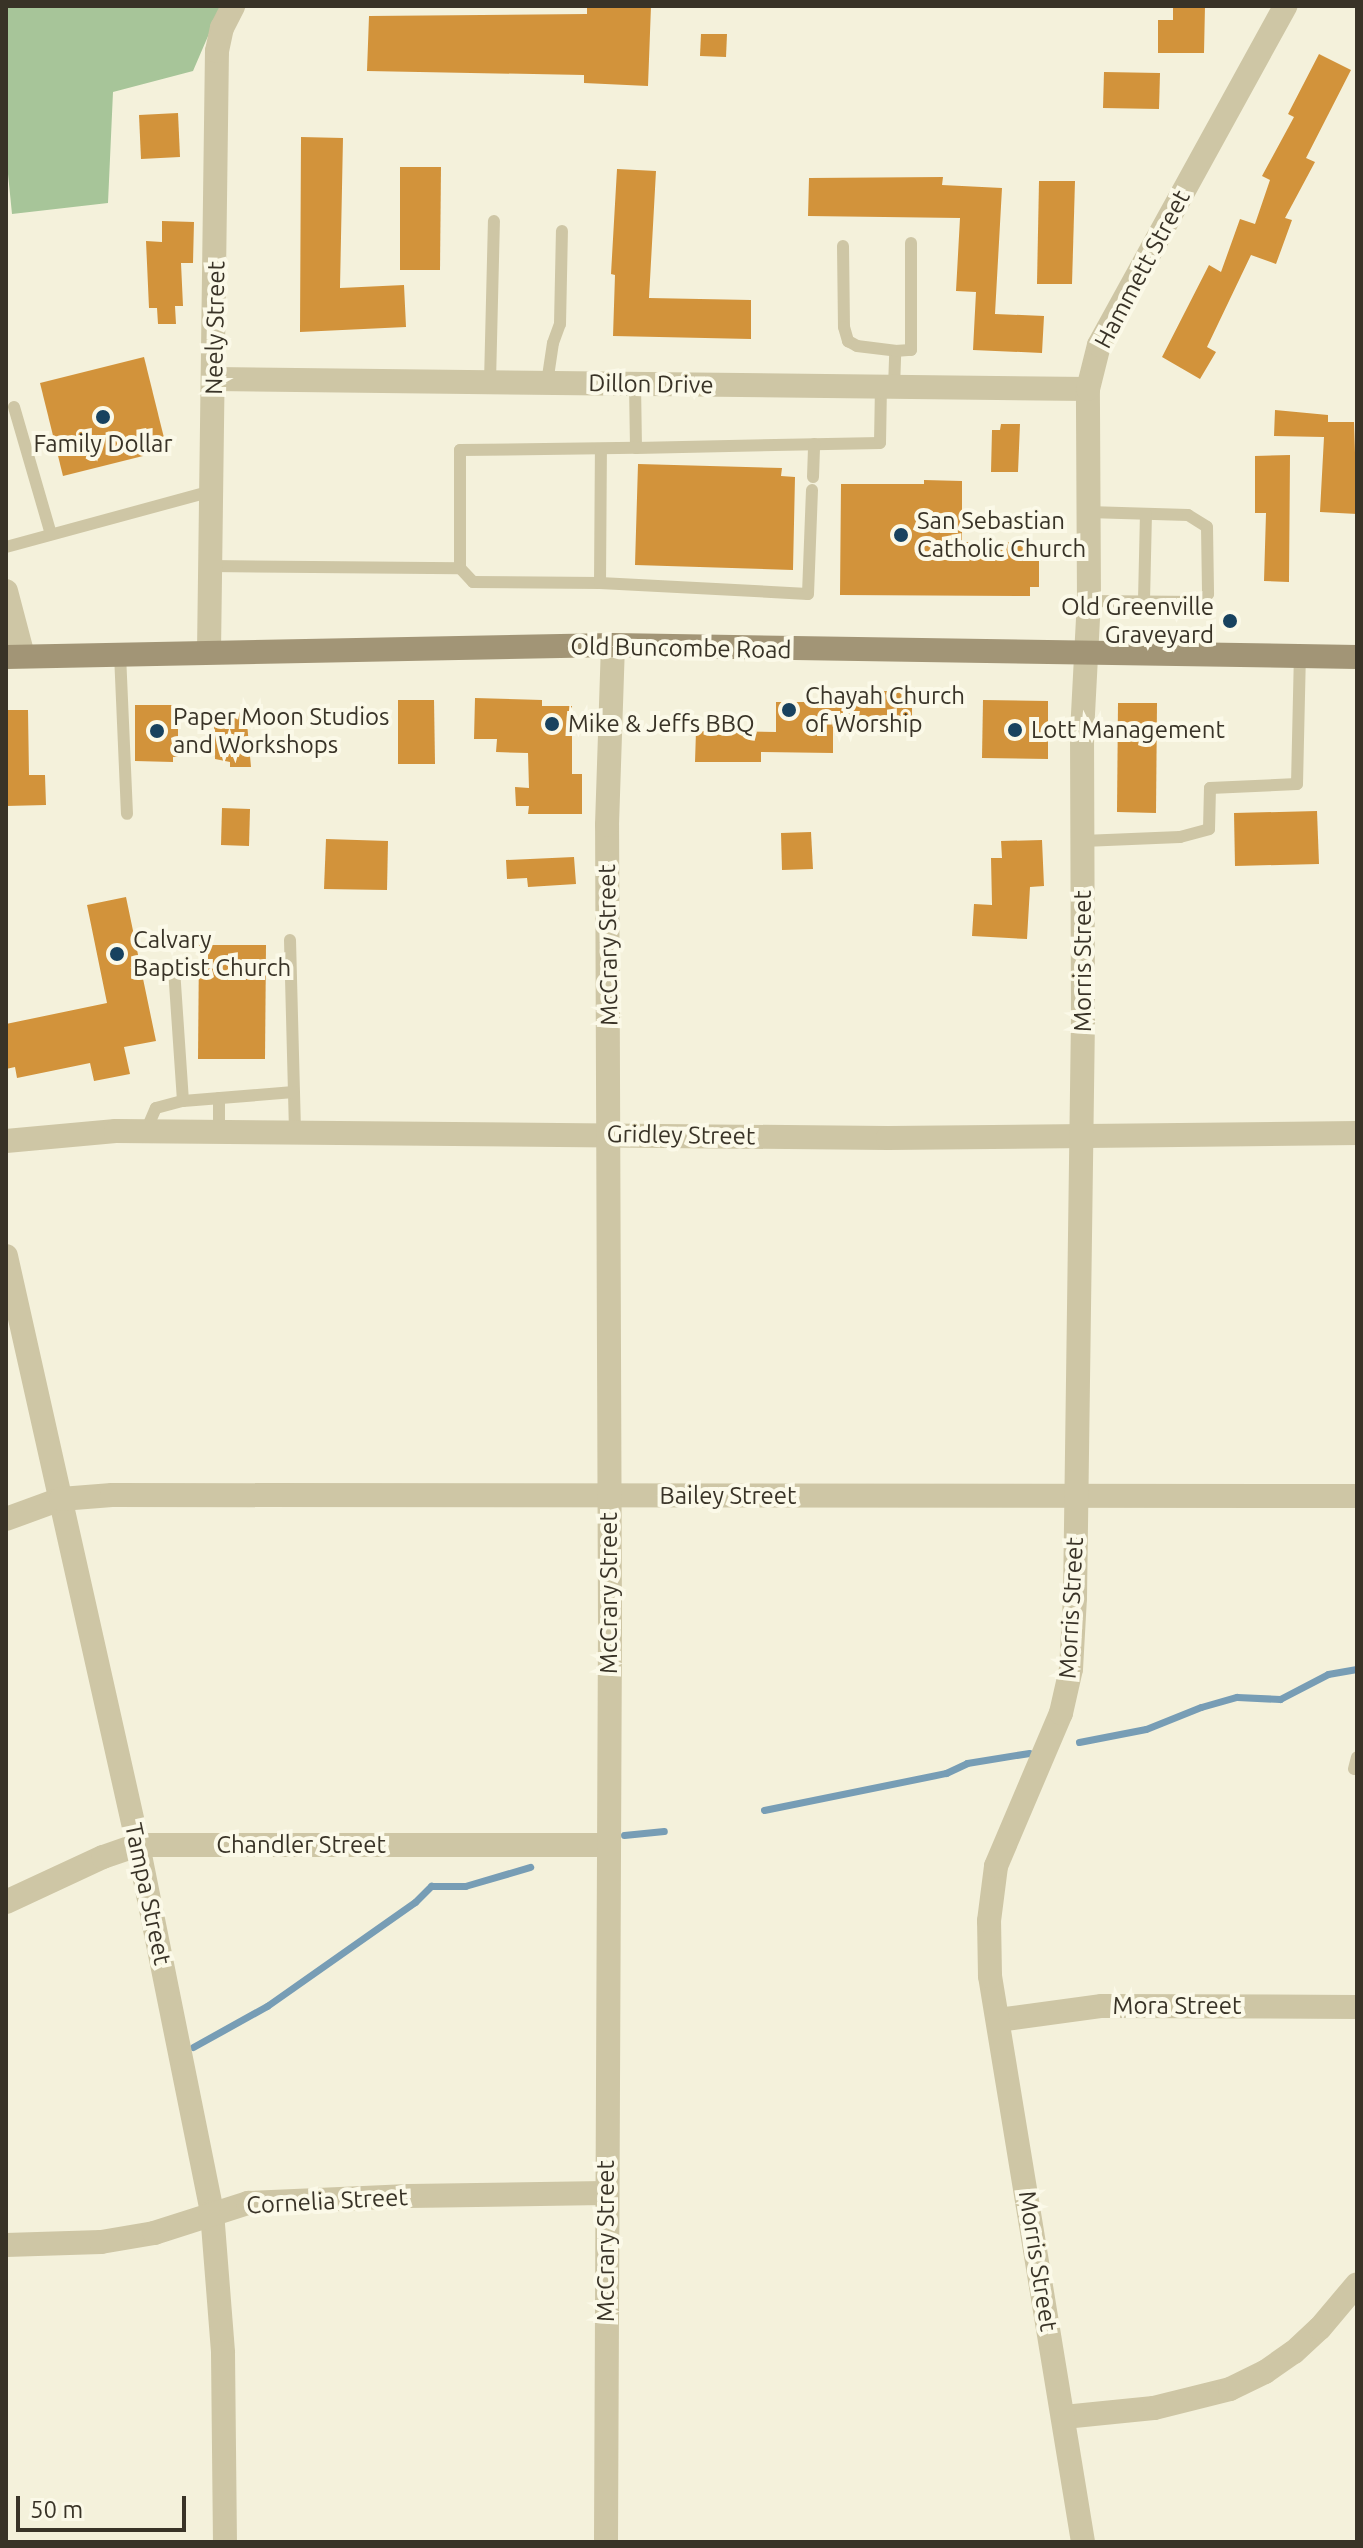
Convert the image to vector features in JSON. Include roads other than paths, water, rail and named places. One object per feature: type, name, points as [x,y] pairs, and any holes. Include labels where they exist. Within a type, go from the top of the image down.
[{"type":"street","name":"Neely Street","points":[[209,652],[217,51],[233,6]]},
{"type":"street","name":"Hammett Street","points":[[1086,652],[1089,601],[1088,389],[1099,345],[1285,6]]},
{"type":"street","name":"Dillon Drive","points":[[214,379],[1088,389]]},
{"type":"street","points":[[7,597],[14,656]]},
{"type":"street","name":"Old Buncombe Road","points":[[14,656],[613,645],[1357,657]]},
{"type":"street","name":"McCrary Street","points":[[606,2542],[610,1496],[607,825],[613,645]]},
{"type":"street","name":"Morris Street","points":[[1083,2542],[989,1956],[992,1885],[1007,1834],[1052,1738],[1071,1669],[1075,1598],[1086,652]]},
{"type":"street","name":"Gridley Street","points":[[6,1141],[45,1134],[146,1131],[1081,1137],[1357,1133]]},
{"type":"street","name":"Tampa Street","points":[[6,1256],[138,1845],[212,2212],[223,2353],[225,2542]]},
{"type":"street","name":"Bailey Street","points":[[6,1519],[61,1499],[142,1495],[1357,1496]]},
{"type":"street","name":"Chandler Street","points":[[6,1902],[103,1857],[138,1845],[607,1845]]},
{"type":"street","name":"Mora Street","points":[[998,2020],[1102,2006],[1357,2007]]},
{"type":"street","name":"Cornelia Street","points":[[6,2245],[101,2242],[154,2233],[212,2212],[282,2201],[605,2193]]},
{"type":"street","points":[[1064,2417],[1154,2408],[1230,2389],[1265,2372],[1294,2352],[1320,2328],[1357,2284]]},
{"type":"lane","points":[[490,382],[494,221]]},
{"type":"lane","points":[[547,383],[553,343],[560,324],[562,231]]},
{"type":"lane","points":[[843,246],[844,327],[848,341],[857,346],[895,351],[911,350],[911,243]]},
{"type":"lane","points":[[814,444],[808,594],[600,583],[473,582],[460,568],[460,450],[601,449],[814,444],[880,443],[895,351]]},
{"type":"lane","points":[[635,384],[636,448]]},
{"type":"lane","points":[[14,407],[51,534]]},
{"type":"lane","points":[[600,583],[601,449]]},
{"type":"lane","points":[[6,547],[212,491]]},
{"type":"lane","points":[[1087,512],[1188,515],[1200,519],[1207,527],[1208,594],[1198,602],[1089,601]]},
{"type":"lane","points":[[1144,601],[1146,514]]},
{"type":"lane","points":[[210,566],[460,568]]},
{"type":"lane","points":[[120,654],[127,814]]},
{"type":"lane","points":[[1083,841],[1180,837],[1209,829],[1210,788],[1297,784],[1300,656]]},
{"type":"lane","points":[[290,940],[295,1132]]},
{"type":"lane","points":[[174,969],[183,1101]]},
{"type":"lane","points":[[146,1131],[156,1108],[183,1101],[294,1092]]},
{"type":"lane","points":[[219,1098],[219,1131]]},
{"type":"waterway","points":[[1079,1742],[1146,1729],[1201,1707],[1237,1697],[1280,1699],[1328,1674],[1357,1669]]},
{"type":"waterway","points":[[764,1810],[946,1773],[967,1763],[1029,1753]]},
{"type":"waterway","points":[[624,1835],[664,1831]]},
{"type":"waterway","points":[[193,2047],[267,2006],[415,1902],[431,1886],[465,1886],[530,1867]]},
{"type":"place","name":"Family Dollar","points":[[103,417]]},
{"type":"place","name":"San Sebastian Catholic Church","points":[[901,535]]},
{"type":"place","name":"Old Greenville Graveyard","points":[[1230,621]]},
{"type":"place","name":"Chayah Church of Worship","points":[[789,710]]},
{"type":"place","name":"Mike & Jeffs BBQ","points":[[552,724]]},
{"type":"place","name":"Lott Management","points":[[1015,730]]},
{"type":"place","name":"Paper Moon Studios and Workshops","points":[[157,731]]},
{"type":"place","name":"Calvary Baptist Church","points":[[117,954]]}]
